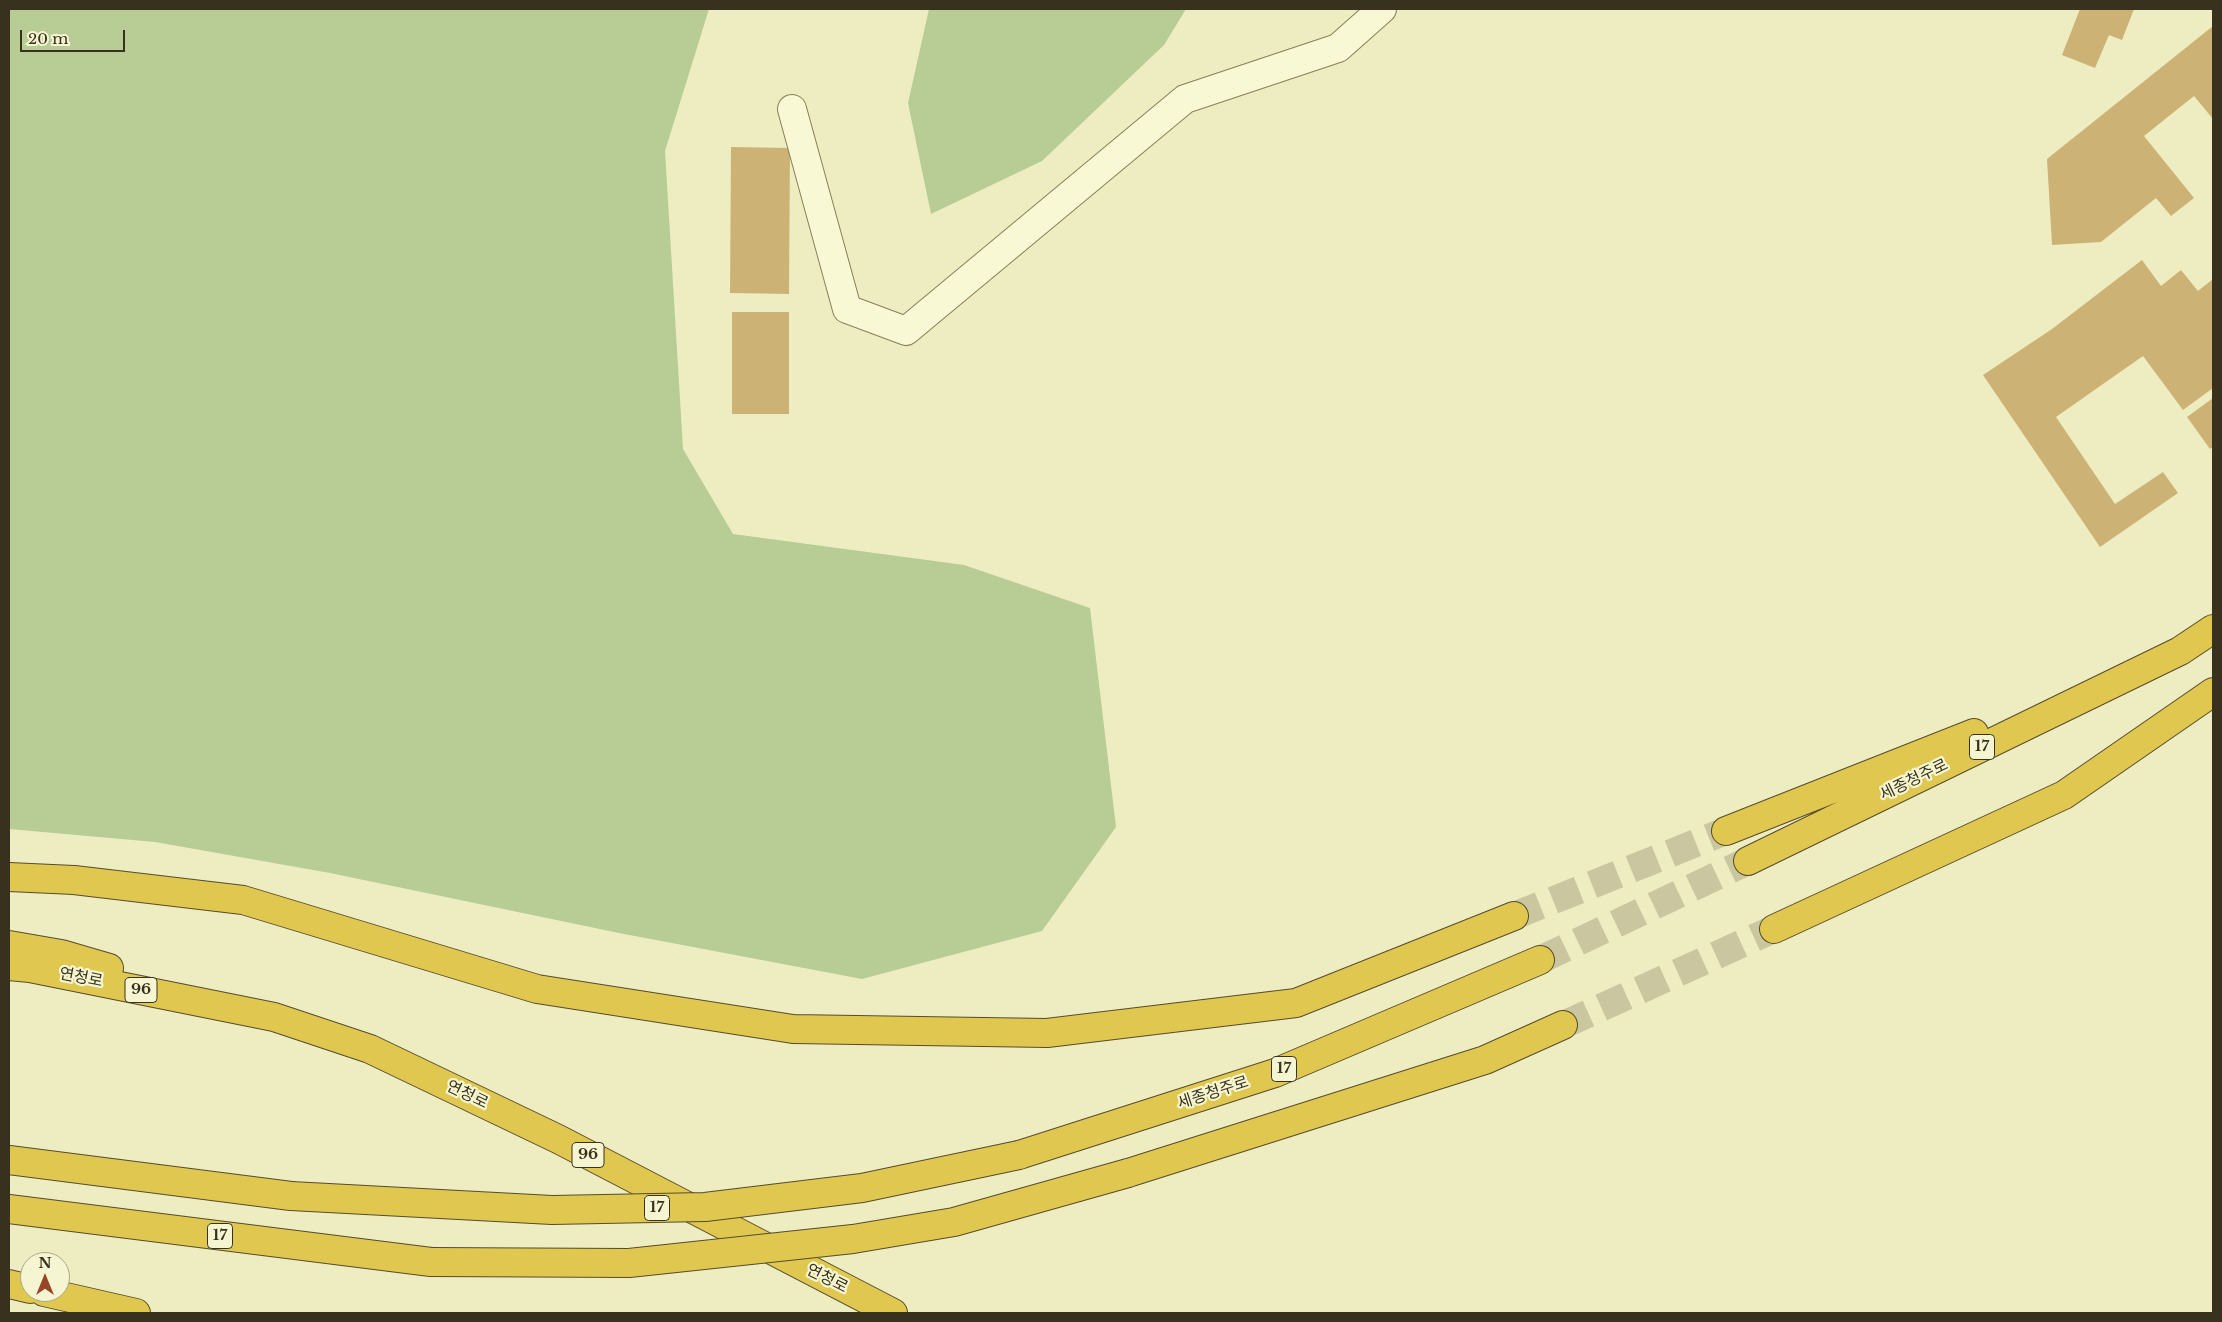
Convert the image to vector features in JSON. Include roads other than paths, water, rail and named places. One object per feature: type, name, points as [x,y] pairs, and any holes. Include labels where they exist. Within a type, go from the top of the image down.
[{"type":"highway","name":"세종청주로","points":[[1748,861],[2180,651],[2213,629]]},
{"type":"highway","points":[[1726,831],[2180,651]]},
{"type":"highway","points":[[1774,929],[2064,795],[2213,692]]},
{"type":"highway","points":[[9,877],[74,880],[243,900],[537,989],[793,1029],[1046,1033],[1296,1003],[1514,916]]},
{"type":"highway","points":[[9,945],[61,954],[274,1017]]},
{"type":"highway","name":"세종청주로","points":[[9,1160],[291,1196],[552,1210],[705,1207],[862,1188],[1019,1155],[1275,1073],[1540,960]]},
{"type":"highway","name":"연청로","points":[[9,966],[30,968],[274,1017],[370,1048],[558,1139],[893,1313]]},
{"type":"highway","name":"17","points":[[9,1210],[431,1262],[629,1263],[853,1239],[954,1222],[1128,1173],[1485,1060],[1563,1024]]},
{"type":"highway","points":[[70,1298],[136,1313]]},
{"type":"street","points":[[792,109],[847,309],[906,331],[1186,99],[1338,48],[1382,9]]},
{"type":"tunnel","points":[[1514,916],[1726,831]]},
{"type":"tunnel","points":[[1540,960],[1748,861]]},
{"type":"tunnel","points":[[1563,1025],[1774,929]]}]
